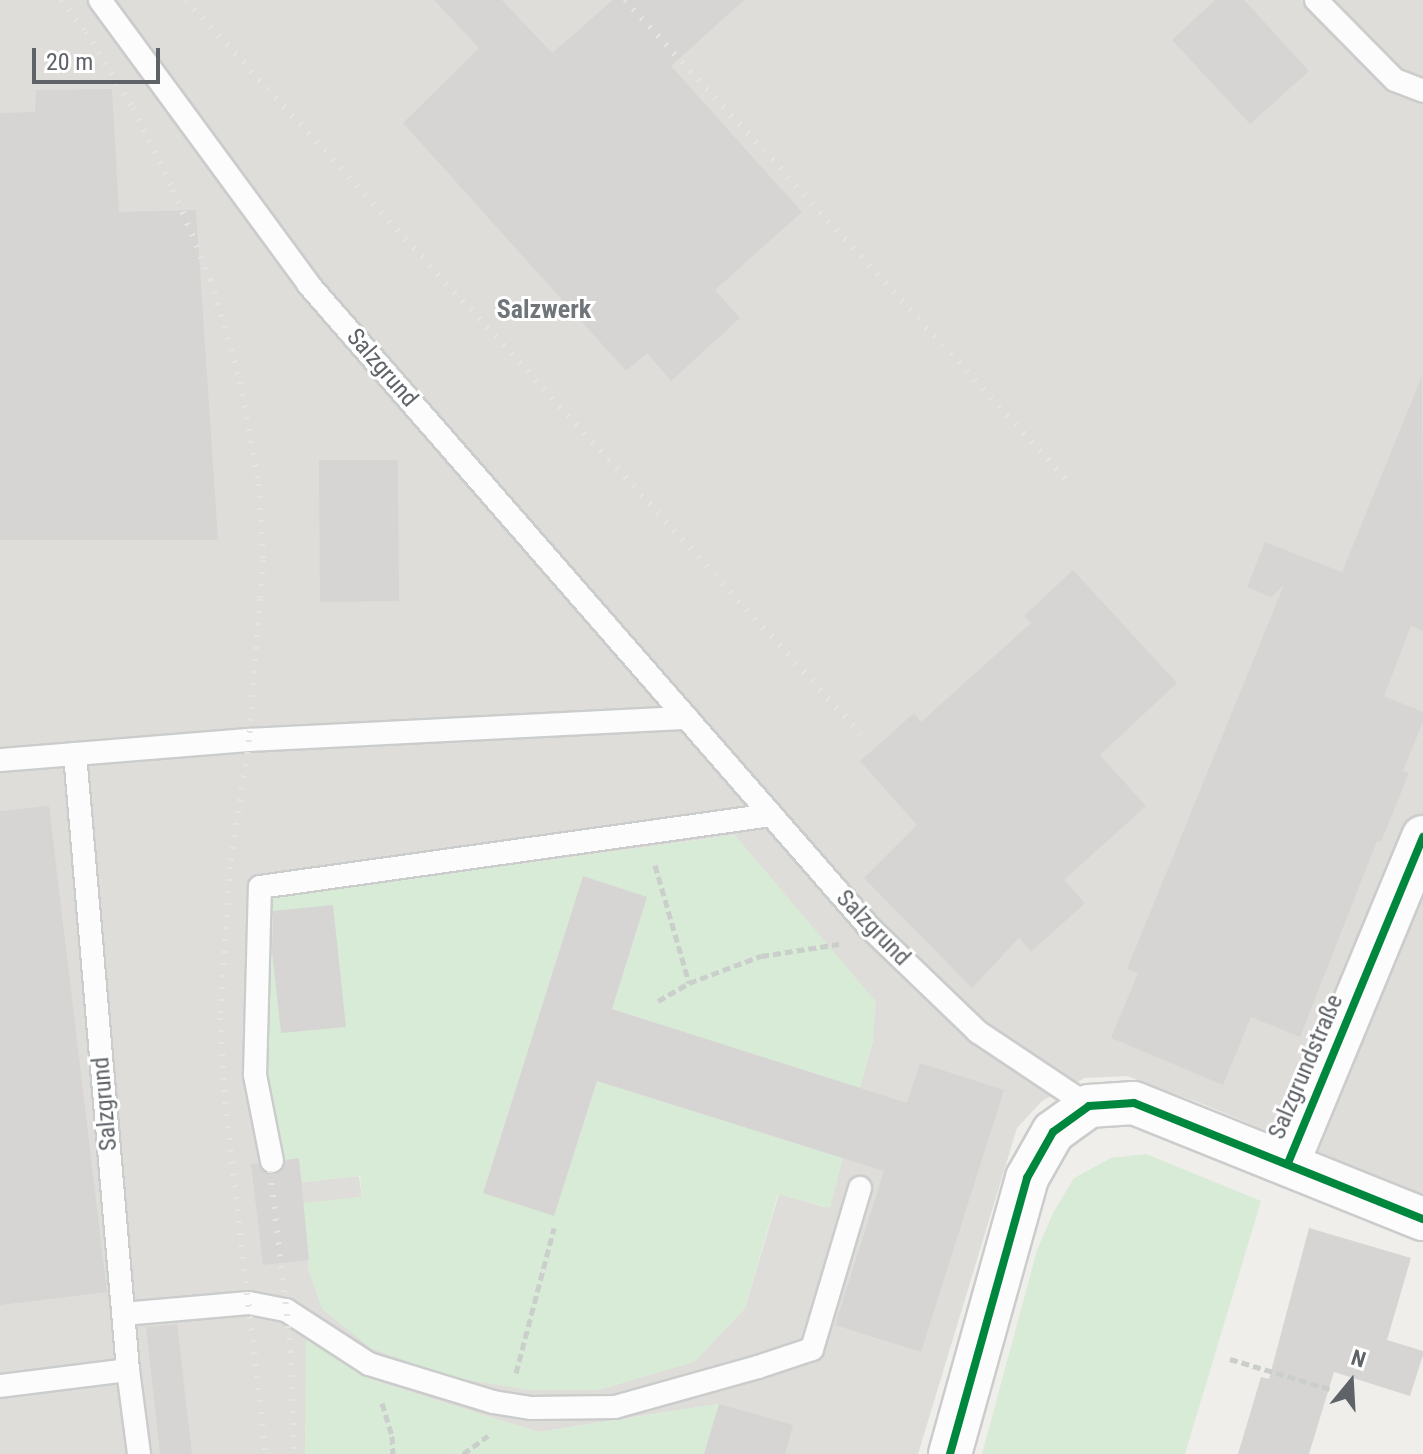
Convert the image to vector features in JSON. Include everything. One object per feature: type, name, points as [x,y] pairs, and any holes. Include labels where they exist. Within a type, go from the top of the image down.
[{"type":"street","name":"Salzgrundstraße","points":[[1089,1106],[1134,1103],[1288,1163],[1423,837]]},
{"type":"street","points":[[950,1454],[1027,1178],[1053,1132],[1089,1106]]},
{"type":"street","points":[[1288,1163],[1423,1219]]},
{"type":"lane","name":"Salzgrund","points":[[100,0],[309,285],[880,938],[978,1032],[1089,1106]]},
{"type":"lane","points":[[1316,0],[1395,80],[1423,91]]},
{"type":"lane","points":[[0,760],[249,740],[686,718]]},
{"type":"lane","name":"Salzgrund","points":[[75,754],[128,1370],[139,1454]]},
{"type":"lane","points":[[272,1161],[255,1075],[260,887],[771,815]]},
{"type":"lane","points":[[123,1314],[249,1303],[286,1310],[369,1364],[508,1405],[532,1408],[615,1407],[812,1349],[860,1188]]},
{"type":"lane","points":[[0,1386],[128,1370]]},
{"type":"path","points":[[646,833],[689,983]]},
{"type":"path","points":[[658,1001],[689,983],[761,956],[880,938]]},
{"type":"path","points":[[508,1405],[554,1228]]},
{"type":"path","points":[[1230,1359],[1330,1389]]},
{"type":"path","points":[[369,1364],[392,1436],[393,1454]]},
{"type":"shaded area","points":[[0,0],[1423,0],[1423,1196],[1205,1105],[1127,1076],[1085,1078],[1042,1101],[1017,1128],[918,1454],[704,1454],[718,1404],[538,1432],[372,1380],[307,1337],[305,1454],[0,1454]],"holes":[[[734,835],[873,1041],[860,1087],[612,1009],[647,897],[583,876],[483,1193],[554,1216],[597,1081],[842,1158],[825,1207],[779,1194],[745,1308],[695,1361],[598,1390],[530,1390],[309,1272],[302,1204],[362,1197],[359,1176],[302,1182],[299,1158],[285,1159],[265,899]]]},
{"type":"green space","points":[[735,835],[876,1002],[873,1041],[860,1088],[612,1009],[647,897],[583,877],[483,1193],[554,1215],[597,1081],[843,1158],[830,1208],[778,1194],[745,1308],[694,1362],[598,1390],[530,1390],[455,1378],[372,1349],[322,1309],[309,1272],[302,1203],[362,1197],[360,1176],[302,1182],[299,1159],[286,1160],[269,1092],[264,899]]},
{"type":"green space","points":[[1146,1154],[1261,1201],[1185,1454],[982,1454],[1037,1250],[1053,1213],[1074,1178],[1111,1158]]},
{"type":"green space","points":[[306,1336],[372,1380],[538,1432],[719,1404],[704,1454],[305,1454]]},
{"type":"building","points":[[434,0],[502,0],[552,53],[613,0],[744,0],[671,66],[802,212],[715,290],[740,318],[671,381],[647,353],[626,371],[403,123],[479,48]]},
{"type":"building","points":[[1215,0],[1244,0],[1309,71],[1250,124],[1172,40]]},
{"type":"building","points":[[112,89],[119,212],[196,210],[218,540],[0,540],[0,113],[35,112],[36,90]]},
{"type":"building","points":[[1422,376],[1423,631],[1411,626],[1384,696],[1423,712],[1423,722],[1403,771],[1409,773],[1381,842],[1377,841],[1300,1037],[1251,1017],[1223,1085],[1111,1038],[1138,973],[1127,969],[1284,585],[1271,597],[1247,587],[1265,542],[1342,572]]},
{"type":"building","points":[[319,460],[398,460],[399,601],[320,602]]},
{"type":"building","points":[[1073,570],[1177,683],[1100,755],[1146,806],[1064,880],[1085,903],[1031,952],[1019,938],[972,988],[864,878],[917,825],[860,761],[914,713],[921,722],[1031,623],[1024,616]]},
{"type":"building","points":[[49,806],[107,1292],[0,1305],[0,811]]},
{"type":"building","points":[[583,876],[647,897],[612,1009],[907,1103],[920,1063],[1004,1090],[921,1352],[835,1325],[884,1171],[597,1081],[554,1216],[483,1193]]},
{"type":"building","points":[[333,905],[346,1027],[281,1033],[272,951],[273,911]]},
{"type":"building","points":[[299,1158],[309,1260],[263,1265],[251,1164],[258,1163],[262,1171],[274,1175],[282,1171],[286,1160]]},
{"type":"building","points":[[1309,1228],[1411,1258],[1387,1340],[1423,1351],[1423,1355],[1410,1396],[1334,1372],[1309,1454],[1238,1454],[1261,1377],[1269,1379]]},
{"type":"building","points":[[177,1324],[192,1454],[160,1454],[146,1327]]},
{"type":"building","points":[[719,1404],[793,1425],[785,1454],[704,1454]]},
{"type":"railway","points":[[61,0],[86,32],[133,108],[173,190],[211,280],[240,382],[259,484],[263,560],[249,740],[230,867],[220,1018],[225,1102],[266,1454]]},
{"type":"railway","points":[[186,0],[861,734]]},
{"type":"railway","points":[[625,0],[1066,479]]},
{"type":"railway","points":[[270,1171],[291,1351],[294,1454]]},
{"type":"cycle path","points":[[1288,1163],[1423,837]]},
{"type":"cycle path","points":[[950,1454],[1027,1178],[1053,1132],[1089,1106],[1134,1103],[1423,1219]]},
{"type":"district","name":"Salzwerk","points":[[544,310]]}]
